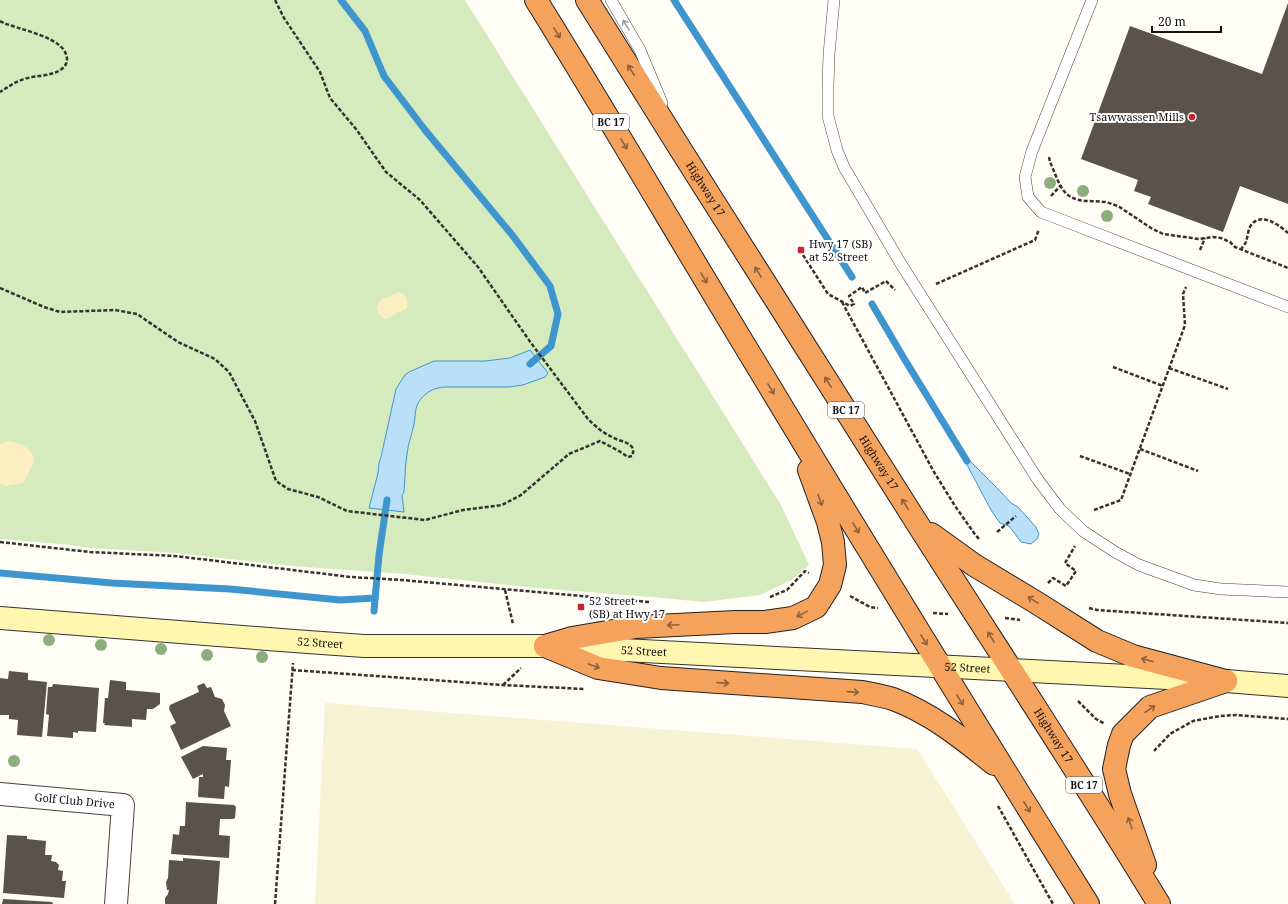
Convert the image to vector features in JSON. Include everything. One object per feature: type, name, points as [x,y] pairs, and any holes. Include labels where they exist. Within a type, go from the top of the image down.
[{"type":"highway","name":"BC 17","points":[[536,0],[596,97],[792,424],[1006,774],[1088,904]]},
{"type":"highway","name":"Highway 17","points":[[587,0],[1158,902]]},
{"type":"highway","points":[[545,646],[572,638],[636,627],[765,622],[793,618],[816,607],[830,585],[835,564],[833,542],[828,522],[792,424]]},
{"type":"highway","points":[[920,526],[974,565],[1097,641],[1133,656],[1226,681]]},
{"type":"highway","points":[[545,646],[598,668],[661,678],[862,692],[892,699],[920,711],[939,723],[1006,774]]},
{"type":"highway","points":[[1158,902],[1120,794],[1114,768],[1119,745],[1123,734],[1150,707],[1226,681]]},
{"type":"street","name":"52 Street","points":[[0,618],[294,642],[364,646],[545,646],[1226,681],[1288,686]]},
{"type":"street","name":"Golf Club Drive","points":[[0,794],[123,805],[116,904]]},
{"type":"lane","points":[[611,0],[640,50],[681,150]]},
{"type":"lane","points":[[834,0],[829,54],[828,116],[837,150],[844,167],[901,264],[1016,446],[1052,497],[1071,520],[1083,531],[1115,552],[1139,565],[1194,585],[1221,589],[1288,592]]},
{"type":"lane","points":[[1092,0],[1032,151],[1025,177],[1028,197],[1041,212],[1288,307]]},
{"type":"path","points":[[0,288],[44,307],[60,312],[115,310],[137,314],[178,342],[216,359],[229,372],[256,421],[276,481],[288,489],[318,497],[347,511],[425,520],[463,510],[502,505],[521,495],[569,454],[600,441],[628,457],[632,456],[634,452],[633,448],[628,443],[599,430],[588,419],[531,343],[478,267],[420,200],[386,172],[356,129],[330,98],[320,72],[284,18],[275,0]]},
{"type":"path","points":[[0,20],[7,25],[27,30],[58,44],[67,57],[66,64],[55,73],[25,79],[0,92]]},
{"type":"path","points":[[1050,152],[1050,162],[1064,191],[1070,196],[1084,201],[1104,202],[1118,206],[1150,228],[1163,234],[1199,239],[1213,237],[1221,238],[1241,250],[1288,268]]},
{"type":"path","points":[[1051,196],[1061,185]]},
{"type":"path","points":[[1241,250],[1246,241],[1252,223],[1260,220],[1271,220],[1288,233]]},
{"type":"path","points":[[936,284],[1035,240],[1039,230]]},
{"type":"path","points":[[1200,250],[1205,238]]},
{"type":"path","points":[[803,255],[828,294],[850,306],[854,304],[850,296],[862,287],[865,293],[886,281],[896,290]]},
{"type":"path","points":[[1094,510],[1121,500],[1186,325],[1183,294],[1186,287]]},
{"type":"path","points":[[842,302],[934,472],[974,534],[983,542]]},
{"type":"path","points":[[1113,367],[1163,386]]},
{"type":"path","points":[[1170,368],[1228,389]]},
{"type":"path","points":[[1140,449],[1198,471]]},
{"type":"path","points":[[1080,456],[1130,474]]},
{"type":"path","points":[[997,532],[1016,516]]},
{"type":"path","points":[[0,542],[90,552],[175,556],[351,577],[402,580],[652,602]]},
{"type":"path","points":[[1045,588],[1053,578],[1066,586],[1076,571],[1065,563],[1076,544]]},
{"type":"path","points":[[505,590],[513,624]]},
{"type":"path","points":[[850,596],[870,607]]},
{"type":"path","points":[[1082,606],[1097,610],[1288,623]]},
{"type":"path","points":[[275,904],[294,642]]},
{"type":"path","points":[[292,670],[502,685],[588,689]]},
{"type":"path","points":[[1078,701],[1096,719]]},
{"type":"path","points":[[1154,752],[1170,734],[1193,721],[1220,716],[1236,715],[1288,719]]},
{"type":"path","points":[[997,804],[1053,904]]},
{"type":"shaded area","points":[[325,703],[917,749],[1015,904],[315,904]]},
{"type":"green space","points":[[0,0],[465,0],[781,505],[809,565],[793,579],[760,595],[704,602],[536,588],[405,574],[291,566],[177,553],[89,548],[0,539]]},
{"type":"sand","points":[[398,292],[406,296],[407,308],[389,318],[384,319],[377,311],[376,308],[378,304],[383,298]]},
{"type":"sand","points":[[9,441],[29,449],[32,453],[34,461],[23,483],[6,486],[0,484],[0,444]]},
{"type":"water","points":[[530,350],[548,373],[545,377],[523,385],[509,387],[444,387],[434,389],[422,397],[416,409],[408,450],[404,492],[402,495],[404,512],[369,508],[396,389],[405,375],[434,361],[485,361],[510,358]]},
{"type":"water","points":[[969,460],[1011,503],[1018,507],[1036,527],[1039,534],[1037,539],[1031,544],[1021,542],[1009,526],[1000,523],[991,510],[966,463]]},
{"type":"building","name":"Tsawwassen Mills","points":[[1288,3],[1288,204],[1240,186],[1223,232],[1148,204],[1151,197],[1134,191],[1138,180],[1081,159],[1130,26],[1262,74]]},
{"type":"building","points":[[9,671],[28,673],[28,680],[47,682],[42,737],[17,735],[18,720],[9,719],[9,715],[0,715],[0,678],[8,679]]},
{"type":"building","points":[[110,680],[126,682],[126,690],[160,693],[160,704],[153,709],[147,709],[146,720],[132,719],[132,727],[104,725],[105,698],[108,698]]},
{"type":"building","points":[[204,683],[207,688],[211,687],[215,697],[222,699],[225,705],[224,711],[231,726],[181,750],[170,726],[176,723],[169,709],[170,705],[199,692],[197,686]]},
{"type":"building","points":[[53,684],[99,688],[96,732],[73,732],[73,738],[47,736],[49,715],[46,714],[48,687],[52,687]]},
{"type":"building","points":[[203,746],[227,748],[226,760],[231,760],[229,787],[225,786],[224,799],[198,797],[199,777],[203,777],[203,774],[193,779],[181,757]]},
{"type":"building","points":[[186,802],[234,805],[236,807],[235,818],[220,819],[219,835],[230,836],[229,858],[171,854],[173,834],[179,835],[180,826],[185,826]]},
{"type":"building","points":[[7,835],[27,836],[27,839],[46,841],[45,855],[52,855],[51,861],[56,862],[59,865],[58,870],[63,871],[62,881],[66,881],[64,898],[3,893]]},
{"type":"building","points":[[183,858],[220,861],[217,904],[165,904],[165,898],[169,890],[167,890],[166,882],[168,878],[169,860],[183,861]]},
{"type":"building","points":[[3,899],[52,902],[53,904],[2,904]]},
{"type":"waterway","points":[[341,0],[365,31],[384,76],[425,130],[513,236],[550,286],[558,314],[551,346],[530,364]]},
{"type":"waterway","points":[[674,0],[852,277]]},
{"type":"waterway","points":[[872,304],[967,461]]},
{"type":"waterway","points":[[374,611],[379,555],[387,500]]},
{"type":"waterway","points":[[0,573],[112,583],[230,589],[340,600],[375,598]]},
{"type":"place","name":"Tsawwassen Mills","points":[[1192,117]]},
{"type":"place","name":"Hwy 17 (SB) at 52 Street","points":[[801,250]]},
{"type":"place","name":"52 Street (SB) at Hwy 17","points":[[581,607]]}]
